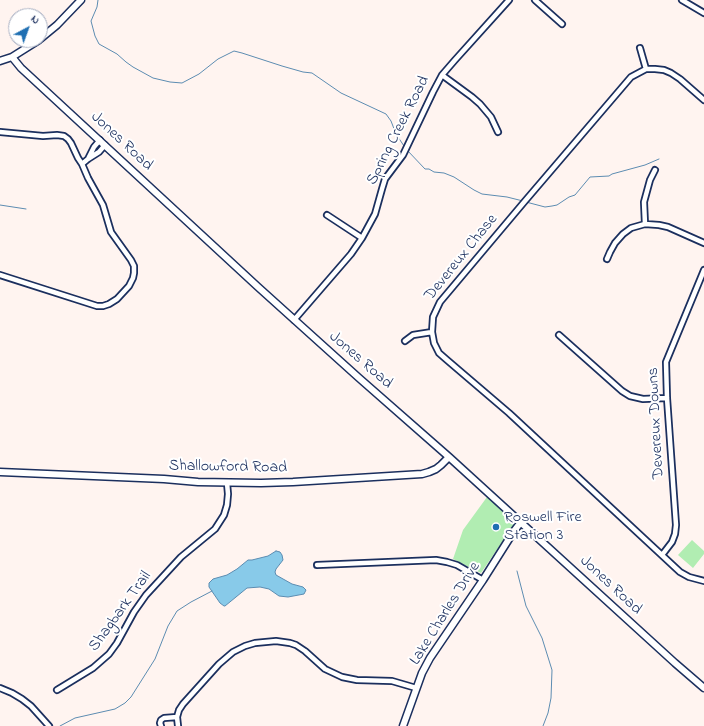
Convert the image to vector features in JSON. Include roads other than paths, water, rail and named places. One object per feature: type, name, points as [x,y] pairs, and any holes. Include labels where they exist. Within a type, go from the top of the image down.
[{"type":"street","points":[[48,32],[81,0]]},
{"type":"street","name":"Spring Creek Road","points":[[294,320],[351,254],[362,238],[375,214],[385,179],[403,155],[442,75],[509,0]]},
{"type":"street","points":[[535,0],[562,24]]},
{"type":"street","points":[[682,0],[704,13]]},
{"type":"street","points":[[0,61],[12,57],[26,48]]},
{"type":"street","points":[[640,48],[646,69],[664,70],[671,73],[704,100]]},
{"type":"street","name":"Jones Road","points":[[12,57],[21,68],[294,320],[449,457],[704,688]]},
{"type":"street","name":"Devereux Chase","points":[[646,69],[627,81],[440,302],[433,317],[432,332],[434,343],[439,353],[509,413],[680,572],[689,577],[704,580]]},
{"type":"street","points":[[442,75],[480,104],[491,117],[498,132]]},
{"type":"street","points":[[0,132],[43,136],[64,136],[71,143],[103,205],[111,232],[132,260],[134,266],[134,273],[129,286],[113,302],[104,306],[97,306],[0,275]]},
{"type":"street","points":[[82,164],[98,152],[102,143]]},
{"type":"street","points":[[644,224],[645,194],[655,170]]},
{"type":"street","points":[[327,215],[362,238]]},
{"type":"street","points":[[607,259],[615,243],[623,234],[631,228],[644,224],[668,227],[704,243]]},
{"type":"street","name":"Devereux Downs","points":[[662,555],[672,542],[676,525],[667,398],[666,362],[704,270]]},
{"type":"street","points":[[406,341],[413,335],[432,332]]},
{"type":"street","points":[[558,335],[622,391],[630,396],[644,399],[667,398]]},
{"type":"street","name":"Shallowford Road","points":[[0,472],[227,483],[293,482],[422,474],[436,469],[449,457]]},
{"type":"street","name":"Shagbark Trail","points":[[57,690],[93,668],[109,654],[146,595],[181,557],[210,533],[217,525],[224,515],[227,505],[227,483]]},
{"type":"street","name":"Lake Charles Drive","points":[[403,726],[416,688],[430,658],[521,522]]},
{"type":"street","points":[[317,565],[436,560],[457,565],[483,580]]},
{"type":"street","points":[[178,726],[177,717],[179,710],[219,664],[234,652],[255,643],[268,641],[296,645],[325,669],[342,677],[357,680],[392,681],[416,688]]},
{"type":"street","points":[[0,688],[22,699],[31,706],[49,726]]},
{"type":"street","points":[[161,726],[161,720],[164,718],[177,717]]},
{"type":"water","points":[[276,551],[280,552],[283,560],[276,569],[276,575],[292,584],[303,587],[306,590],[304,594],[288,597],[279,596],[269,589],[260,587],[247,588],[225,606],[220,603],[209,587],[209,583],[213,579],[227,575],[248,560],[268,556]]},
{"type":"waterway","points":[[98,0],[97,7],[91,21],[99,44],[117,54],[133,67],[153,78],[182,83],[199,74],[218,59],[234,51],[242,53],[282,66],[312,73],[341,93],[386,114],[404,146]]},
{"type":"waterway","points":[[407,150],[425,169],[454,177],[482,194],[507,197],[523,201]]},
{"type":"waterway","points":[[526,202],[545,207],[557,205],[575,195],[590,177],[609,176],[659,159]]},
{"type":"waterway","points":[[0,205],[26,209]]},
{"type":"waterway","points":[[517,571],[526,606],[542,638],[552,670],[551,698],[548,713],[543,726]]},
{"type":"waterway","points":[[60,726],[75,718],[115,709],[125,703],[131,697],[155,659],[168,626],[177,611],[212,591]]},
{"type":"place","name":"Roswell Fire Station 3","points":[[496,527]]}]
